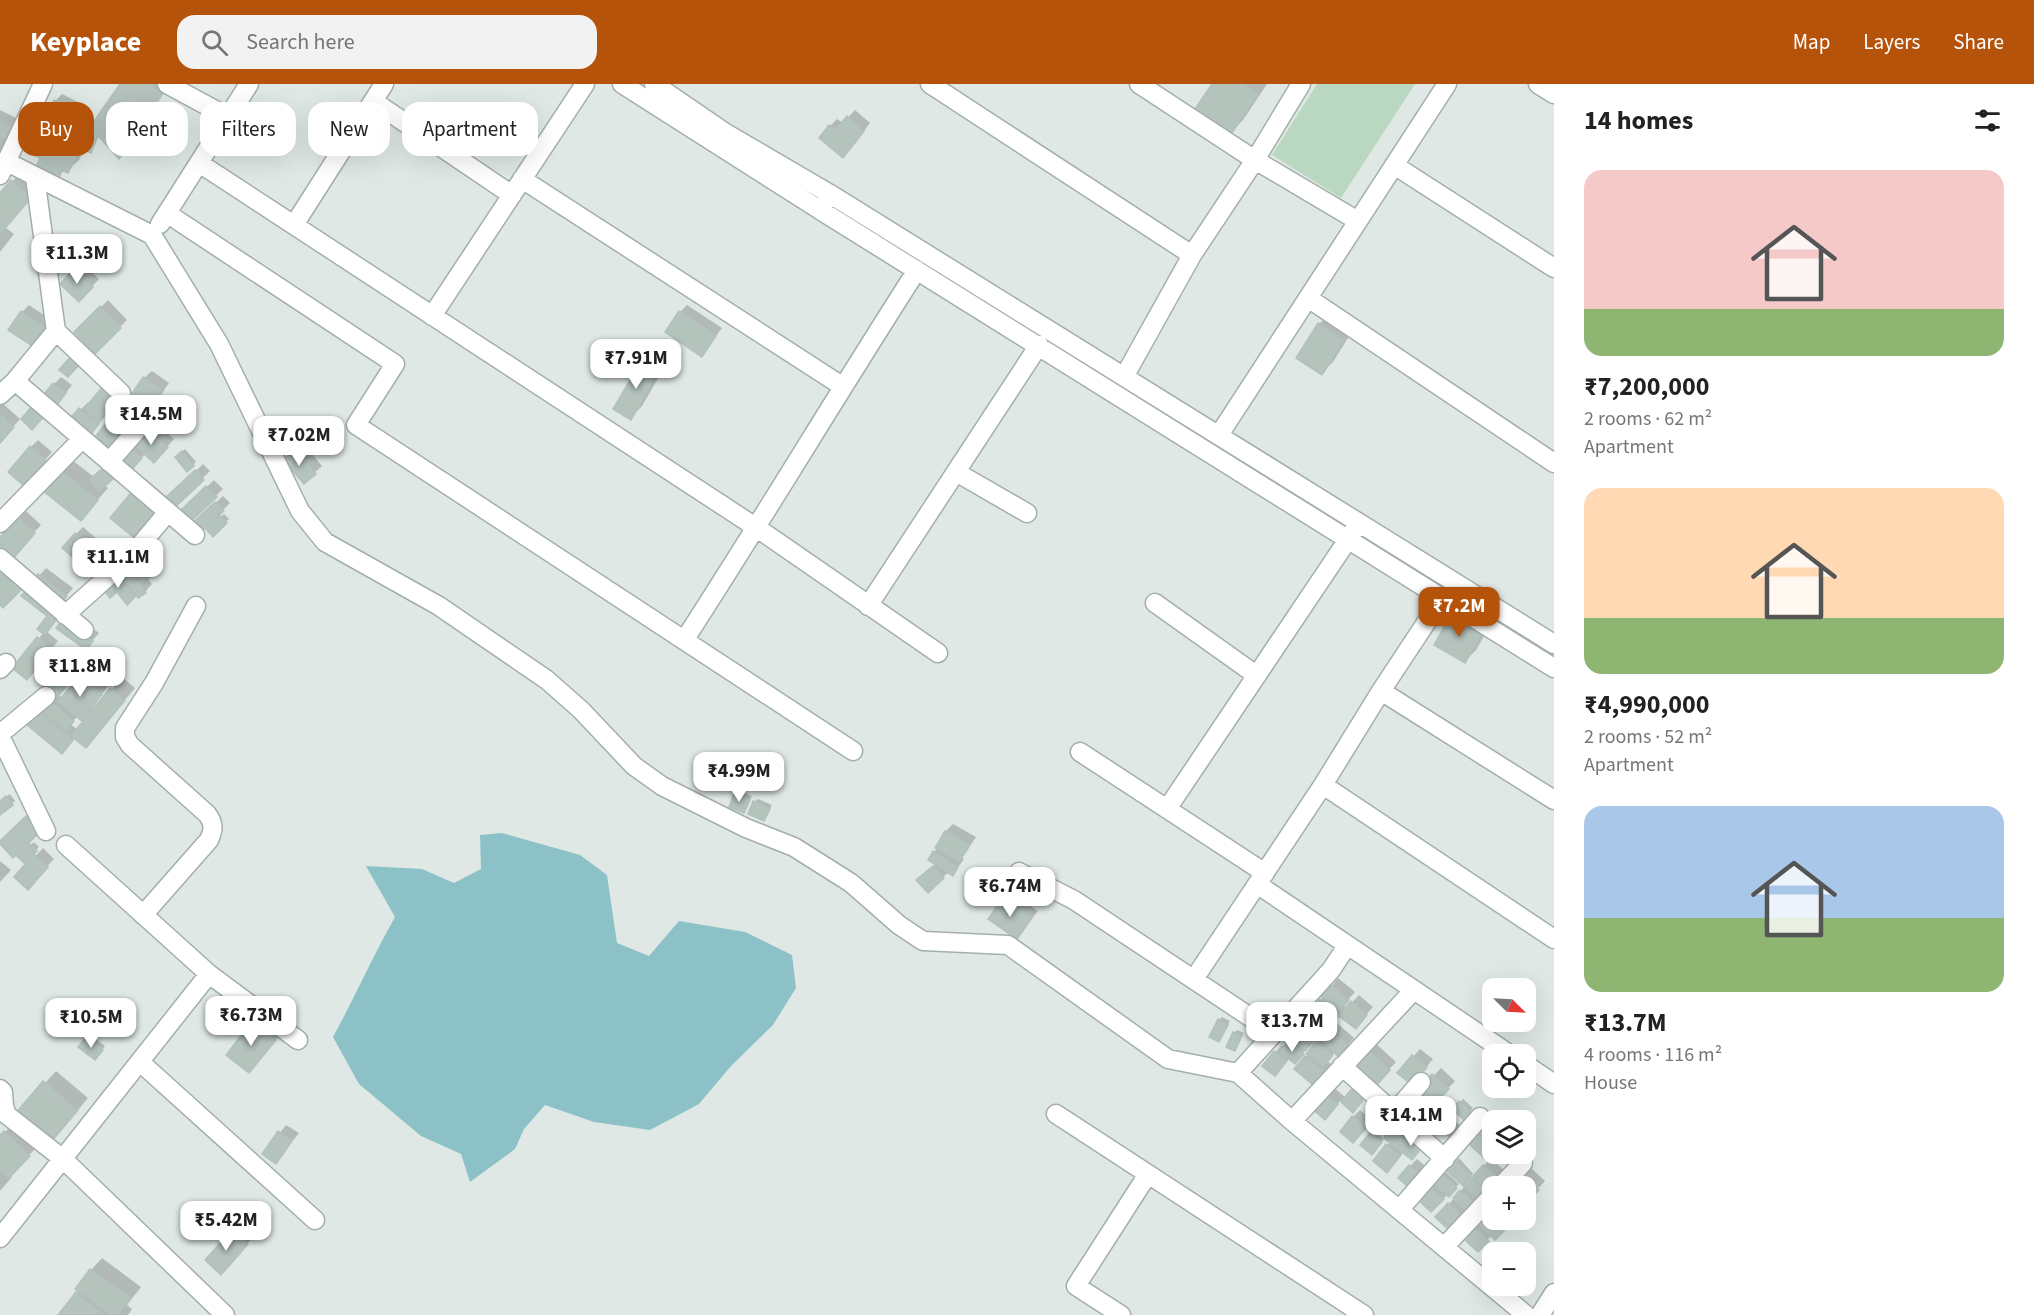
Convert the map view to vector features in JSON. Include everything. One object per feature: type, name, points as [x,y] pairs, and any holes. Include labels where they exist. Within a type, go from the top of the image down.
[{"type":"street","points":[[43,84],[3,169],[35,177],[152,235],[219,344],[300,511],[325,542],[439,606],[547,680],[581,710],[634,766],[662,786],[746,828],[794,847],[851,883],[899,926],[922,941],[1008,945],[1168,1059],[1238,1073],[1292,1121],[1526,1315]]},
{"type":"street","points":[[167,84],[200,102]]},
{"type":"street","points":[[238,102],[249,84]]},
{"type":"street","points":[[294,225],[384,84]]},
{"type":"street","points":[[432,316],[585,84]]},
{"type":"street","points":[[622,84],[720,138],[830,194],[1554,644]]},
{"type":"street","points":[[654,84],[720,138],[820,210],[1349,539],[1552,662]]},
{"type":"street","points":[[930,84],[1192,255]]},
{"type":"street","points":[[1139,84],[1255,160],[1358,221]]},
{"type":"street","points":[[1124,377],[1192,255],[1255,160],[1301,84]]},
{"type":"street","points":[[1219,435],[1447,84]]},
{"type":"street","points":[[1538,84],[1554,94]]},
{"type":"street","points":[[373,101],[512,195]]},
{"type":"street","points":[[152,235],[168,214],[203,156]]},
{"type":"street","points":[[199,163],[757,528],[938,653]]},
{"type":"street","points":[[1394,165],[1554,268]]},
{"type":"street","points":[[35,177],[56,331],[122,393]]},
{"type":"street","points":[[522,179],[842,386]]},
{"type":"street","points":[[820,210],[830,194]]},
{"type":"street","points":[[168,214],[395,364],[356,424],[853,751]]},
{"type":"street","points":[[685,639],[757,528],[842,386],[917,270]]},
{"type":"street","points":[[1308,298],[1554,463]]},
{"type":"street","points":[[0,395],[15,381],[56,331]]},
{"type":"street","points":[[868,606],[1039,345]]},
{"type":"street","points":[[15,381],[195,535]]},
{"type":"street","points":[[109,462],[157,407]]},
{"type":"street","points":[[0,523],[82,439]]},
{"type":"street","points":[[956,472],[1027,513]]},
{"type":"street","points":[[65,615],[131,556],[168,512]]},
{"type":"street","points":[[1167,809],[1359,523]]},
{"type":"street","points":[[0,558],[84,630]]},
{"type":"street","points":[[1194,979],[1323,785],[1443,597]]},
{"type":"street","points":[[1155,603],[1256,675]]},
{"type":"street","points":[[143,915],[209,840],[213,832],[213,822],[207,814],[130,745],[125,737],[125,728],[154,683],[196,606]]},
{"type":"street","points":[[1381,691],[1554,800]]},
{"type":"street","points":[[46,696],[0,735],[46,831]]},
{"type":"street","points":[[1080,752],[1167,809],[1261,878],[1347,946],[1494,1044]]},
{"type":"street","points":[[1323,785],[1554,939]]},
{"type":"street","points":[[66,845],[209,974],[298,1040]]},
{"type":"street","points":[[1019,872],[1074,900],[1274,1033]]},
{"type":"street","points":[[1238,1073],[1331,970],[1347,946]]},
{"type":"street","points":[[0,1238],[209,974]]},
{"type":"street","points":[[1292,1121],[1413,991]]},
{"type":"street","points":[[140,1062],[315,1220]]},
{"type":"street","points":[[1342,1066],[1445,1159]]},
{"type":"street","points":[[1536,1072],[1554,1084]]},
{"type":"street","points":[[1394,1113],[1421,1082]]},
{"type":"street","points":[[0,1089],[3,1092],[7,1115],[63,1159],[225,1315]]},
{"type":"street","points":[[1056,1114],[1353,1312]]},
{"type":"street","points":[[1399,1210],[1480,1117]]},
{"type":"street","points":[[1511,1176],[1522,1164]]},
{"type":"street","points":[[1120,1315],[1076,1286],[1148,1174]]},
{"type":"street","points":[[1444,1247],[1482,1207]]},
{"type":"street","points":[[1540,1315],[1554,1293]]},
{"type":"green space","points":[[1317,84],[1415,84],[1341,198],[1272,155]]},
{"type":"water","points":[[502,833],[580,855],[607,875],[617,943],[649,956],[679,921],[745,932],[792,955],[796,988],[773,1025],[731,1066],[699,1104],[650,1130],[594,1122],[545,1105],[524,1129],[515,1149],[470,1182],[461,1154],[421,1136],[359,1084],[333,1037],[395,917],[366,866],[422,869],[454,883],[481,869],[480,835]]},
{"type":"building","points":[[120,84],[149,84],[162,93],[156,102],[107,102]]},
{"type":"building","points":[[1212,84],[1243,84],[1258,94],[1232,133],[1195,109]]},
{"type":"building","points":[[106,104],[106,145],[94,131],[94,121]]},
{"type":"building","points":[[847,116],[864,131],[843,158],[819,138],[829,125],[835,130]]},
{"type":"building","points":[[0,121],[12,127],[6,139],[0,136]]},
{"type":"building","points":[[94,134],[98,136],[94,146]]},
{"type":"building","points":[[36,156],[76,156],[68,173],[62,170],[59,178],[36,167],[40,158]]},
{"type":"building","points":[[11,180],[31,198],[0,234],[0,193]]},
{"type":"building","points":[[74,269],[93,287],[79,302],[60,284]]},
{"type":"building","points":[[100,306],[121,328],[95,354],[74,332]]},
{"type":"building","points":[[21,311],[47,329],[34,347],[8,330]]},
{"type":"building","points":[[679,311],[716,336],[702,357],[665,332]]},
{"type":"building","points":[[1318,323],[1344,340],[1322,375],[1296,358]]},
{"type":"building","points":[[71,356],[80,364],[68,377],[59,370]]},
{"type":"building","points":[[642,360],[659,370],[631,420],[613,409]]},
{"type":"building","points":[[143,377],[163,391],[150,409],[131,395]]},
{"type":"building","points":[[53,383],[66,393],[55,408],[42,397]]},
{"type":"building","points":[[104,385],[120,398],[99,422],[84,409]]},
{"type":"building","points":[[34,404],[46,414],[32,430],[21,419]]},
{"type":"building","points":[[79,408],[99,424],[89,437],[69,420]]},
{"type":"building","points":[[0,414],[14,427],[0,443]]},
{"type":"building","points":[[105,424],[121,437],[108,453],[92,441]]},
{"type":"building","points":[[147,428],[168,447],[154,463],[133,444]]},
{"type":"building","points":[[30,446],[46,460],[34,474],[38,477],[30,491],[8,472]]},
{"type":"building","points":[[132,448],[142,458],[129,473],[118,463]]},
{"type":"building","points":[[295,449],[316,474],[304,484],[283,460]]},
{"type":"building","points":[[182,451],[194,466],[187,472],[175,457]]},
{"type":"building","points":[[103,468],[113,479],[99,492],[89,480]]},
{"type":"building","points":[[60,470],[98,500],[81,521],[43,491]]},
{"type":"building","points":[[195,470],[204,480],[173,509],[164,499]]},
{"type":"building","points":[[206,486],[217,497],[191,521],[181,510]]},
{"type":"building","points":[[134,489],[162,513],[138,541],[110,518]]},
{"type":"building","points":[[215,502],[224,511],[199,533],[191,524]]},
{"type":"building","points":[[220,516],[227,523],[213,537],[206,529]]},
{"type":"building","points":[[18,517],[35,533],[12,560],[0,549],[0,537]]},
{"type":"building","points":[[75,533],[103,558],[91,573],[62,548]]},
{"type":"building","points":[[144,557],[155,574],[141,583],[130,566]]},
{"type":"building","points":[[127,566],[146,593],[138,598],[119,572]]},
{"type":"building","points":[[5,569],[24,587],[3,608],[0,605],[0,574]]},
{"type":"building","points":[[38,574],[67,596],[61,604],[31,583]]},
{"type":"building","points":[[117,574],[135,597],[127,605],[117,592],[110,598],[101,587]]},
{"type":"building","points":[[27,589],[60,615],[45,635],[37,629],[47,616],[21,596]]},
{"type":"building","points":[[1452,613],[1484,630],[1465,663],[1434,645]]},
{"type":"building","points":[[63,619],[93,641],[86,650],[56,628]]},
{"type":"building","points":[[37,637],[52,649],[27,680],[12,668]]},
{"type":"building","points":[[68,659],[80,669],[56,699],[44,689]]},
{"type":"building","points":[[78,676],[102,694],[82,721],[58,702]]},
{"type":"building","points":[[110,688],[125,700],[86,748],[71,736]]},
{"type":"building","points":[[48,699],[74,721],[66,731],[40,710]]},
{"type":"building","points":[[39,711],[73,740],[62,754],[27,725]]},
{"type":"building","points":[[734,793],[750,800],[744,813],[729,807]]},
{"type":"building","points":[[6,796],[13,805],[0,815],[0,801]]},
{"type":"building","points":[[753,801],[770,809],[764,821],[748,814]]},
{"type":"building","points":[[26,816],[41,831],[13,858],[0,844],[0,841]]},
{"type":"building","points":[[945,831],[970,845],[959,862],[935,848]]},
{"type":"building","points":[[30,844],[37,851],[24,863],[17,856]]},
{"type":"building","points":[[933,851],[958,867],[953,876],[928,860]]},
{"type":"building","points":[[34,854],[48,867],[28,890],[14,877]]},
{"type":"building","points":[[933,866],[944,878],[928,893],[916,880]]},
{"type":"building","points":[[1003,898],[1032,918],[1017,939],[988,919]]},
{"type":"building","points":[[1330,984],[1349,1000],[1339,1012],[1320,996]]},
{"type":"building","points":[[1320,999],[1339,1015],[1330,1027],[1310,1011]]},
{"type":"building","points":[[1351,1001],[1367,1015],[1356,1029],[1339,1016]]},
{"type":"building","points":[[1218,1019],[1228,1025],[1219,1042],[1209,1037]]},
{"type":"building","points":[[252,1021],[276,1040],[249,1073],[226,1055]]},
{"type":"building","points":[[1302,1027],[1316,1038],[1305,1051],[1292,1040]]},
{"type":"building","points":[[1330,1031],[1348,1045],[1339,1057],[1321,1042]]},
{"type":"building","points":[[1233,1032],[1242,1036],[1235,1051],[1226,1047]]},
{"type":"building","points":[[86,1037],[103,1050],[95,1060],[78,1047]]},
{"type":"building","points":[[1288,1041],[1304,1054],[1295,1064],[1280,1052]]},
{"type":"building","points":[[1316,1041],[1333,1055],[1323,1067],[1306,1054]]},
{"type":"building","points":[[1366,1048],[1390,1070],[1377,1085],[1353,1062]]},
{"type":"building","points":[[1274,1051],[1287,1061],[1275,1076],[1262,1066]]},
{"type":"building","points":[[1412,1055],[1427,1067],[1412,1085],[1397,1073]]},
{"type":"building","points":[[1305,1056],[1325,1072],[1314,1086],[1294,1069]]},
{"type":"building","points":[[1432,1074],[1449,1089],[1434,1105],[1417,1090]]},
{"type":"building","points":[[43,1081],[78,1110],[51,1142],[16,1113]]},
{"type":"building","points":[[1355,1085],[1367,1095],[1353,1113],[1341,1102]]},
{"type":"building","points":[[1323,1092],[1338,1104],[1325,1120],[1311,1108]]},
{"type":"building","points":[[1416,1092],[1434,1109],[1420,1125],[1401,1108]]},
{"type":"building","points":[[1459,1101],[1471,1112],[1464,1120],[1452,1109]]},
{"type":"building","points":[[1379,1111],[1389,1119],[1377,1135],[1367,1126]]},
{"type":"building","points":[[1352,1116],[1366,1128],[1353,1143],[1340,1132]]},
{"type":"building","points":[[1448,1120],[1461,1132],[1453,1140],[1440,1128]]},
{"type":"building","points":[[1395,1124],[1408,1134],[1396,1149],[1384,1138]]},
{"type":"building","points":[[4,1131],[30,1156],[9,1178],[0,1169],[0,1135]]},
{"type":"building","points":[[278,1131],[292,1141],[276,1164],[262,1154]]},
{"type":"building","points":[[1370,1133],[1382,1142],[1372,1155],[1360,1145]]},
{"type":"building","points":[[1410,1134],[1423,1146],[1412,1160],[1398,1149]]},
{"type":"building","points":[[1476,1134],[1482,1140],[1482,1156],[1468,1143]]},
{"type":"building","points":[[1386,1144],[1400,1156],[1387,1173],[1373,1161]]},
{"type":"building","points":[[1455,1160],[1471,1175],[1462,1185],[1446,1170]]},
{"type":"building","points":[[1409,1165],[1424,1177],[1413,1191],[1398,1178]]},
{"type":"building","points":[[1483,1165],[1496,1176],[1482,1176],[1482,1185],[1473,1176]]},
{"type":"building","points":[[1441,1173],[1457,1188],[1449,1197],[1432,1182]]},
{"type":"building","points":[[1471,1177],[1482,1187],[1482,1199],[1480,1201],[1463,1186]]},
{"type":"building","points":[[1430,1186],[1444,1199],[1431,1212],[1418,1200]]},
{"type":"building","points":[[1460,1190],[1476,1204],[1468,1213],[1453,1198]]},
{"type":"building","points":[[1448,1203],[1461,1216],[1449,1230],[1435,1217]]},
{"type":"building","points":[[1473,1226],[1489,1241],[1482,1242],[1482,1248],[1478,1252],[1462,1237]]},
{"type":"building","points":[[232,1230],[248,1244],[221,1275],[205,1260]]},
{"type":"building","points":[[1484,1230],[1504,1231],[1495,1240]]},
{"type":"building","points":[[90,1269],[131,1298],[118,1315],[111,1315],[75,1289]]},
{"type":"building","points":[[76,1292],[105,1315],[58,1315]]}]
